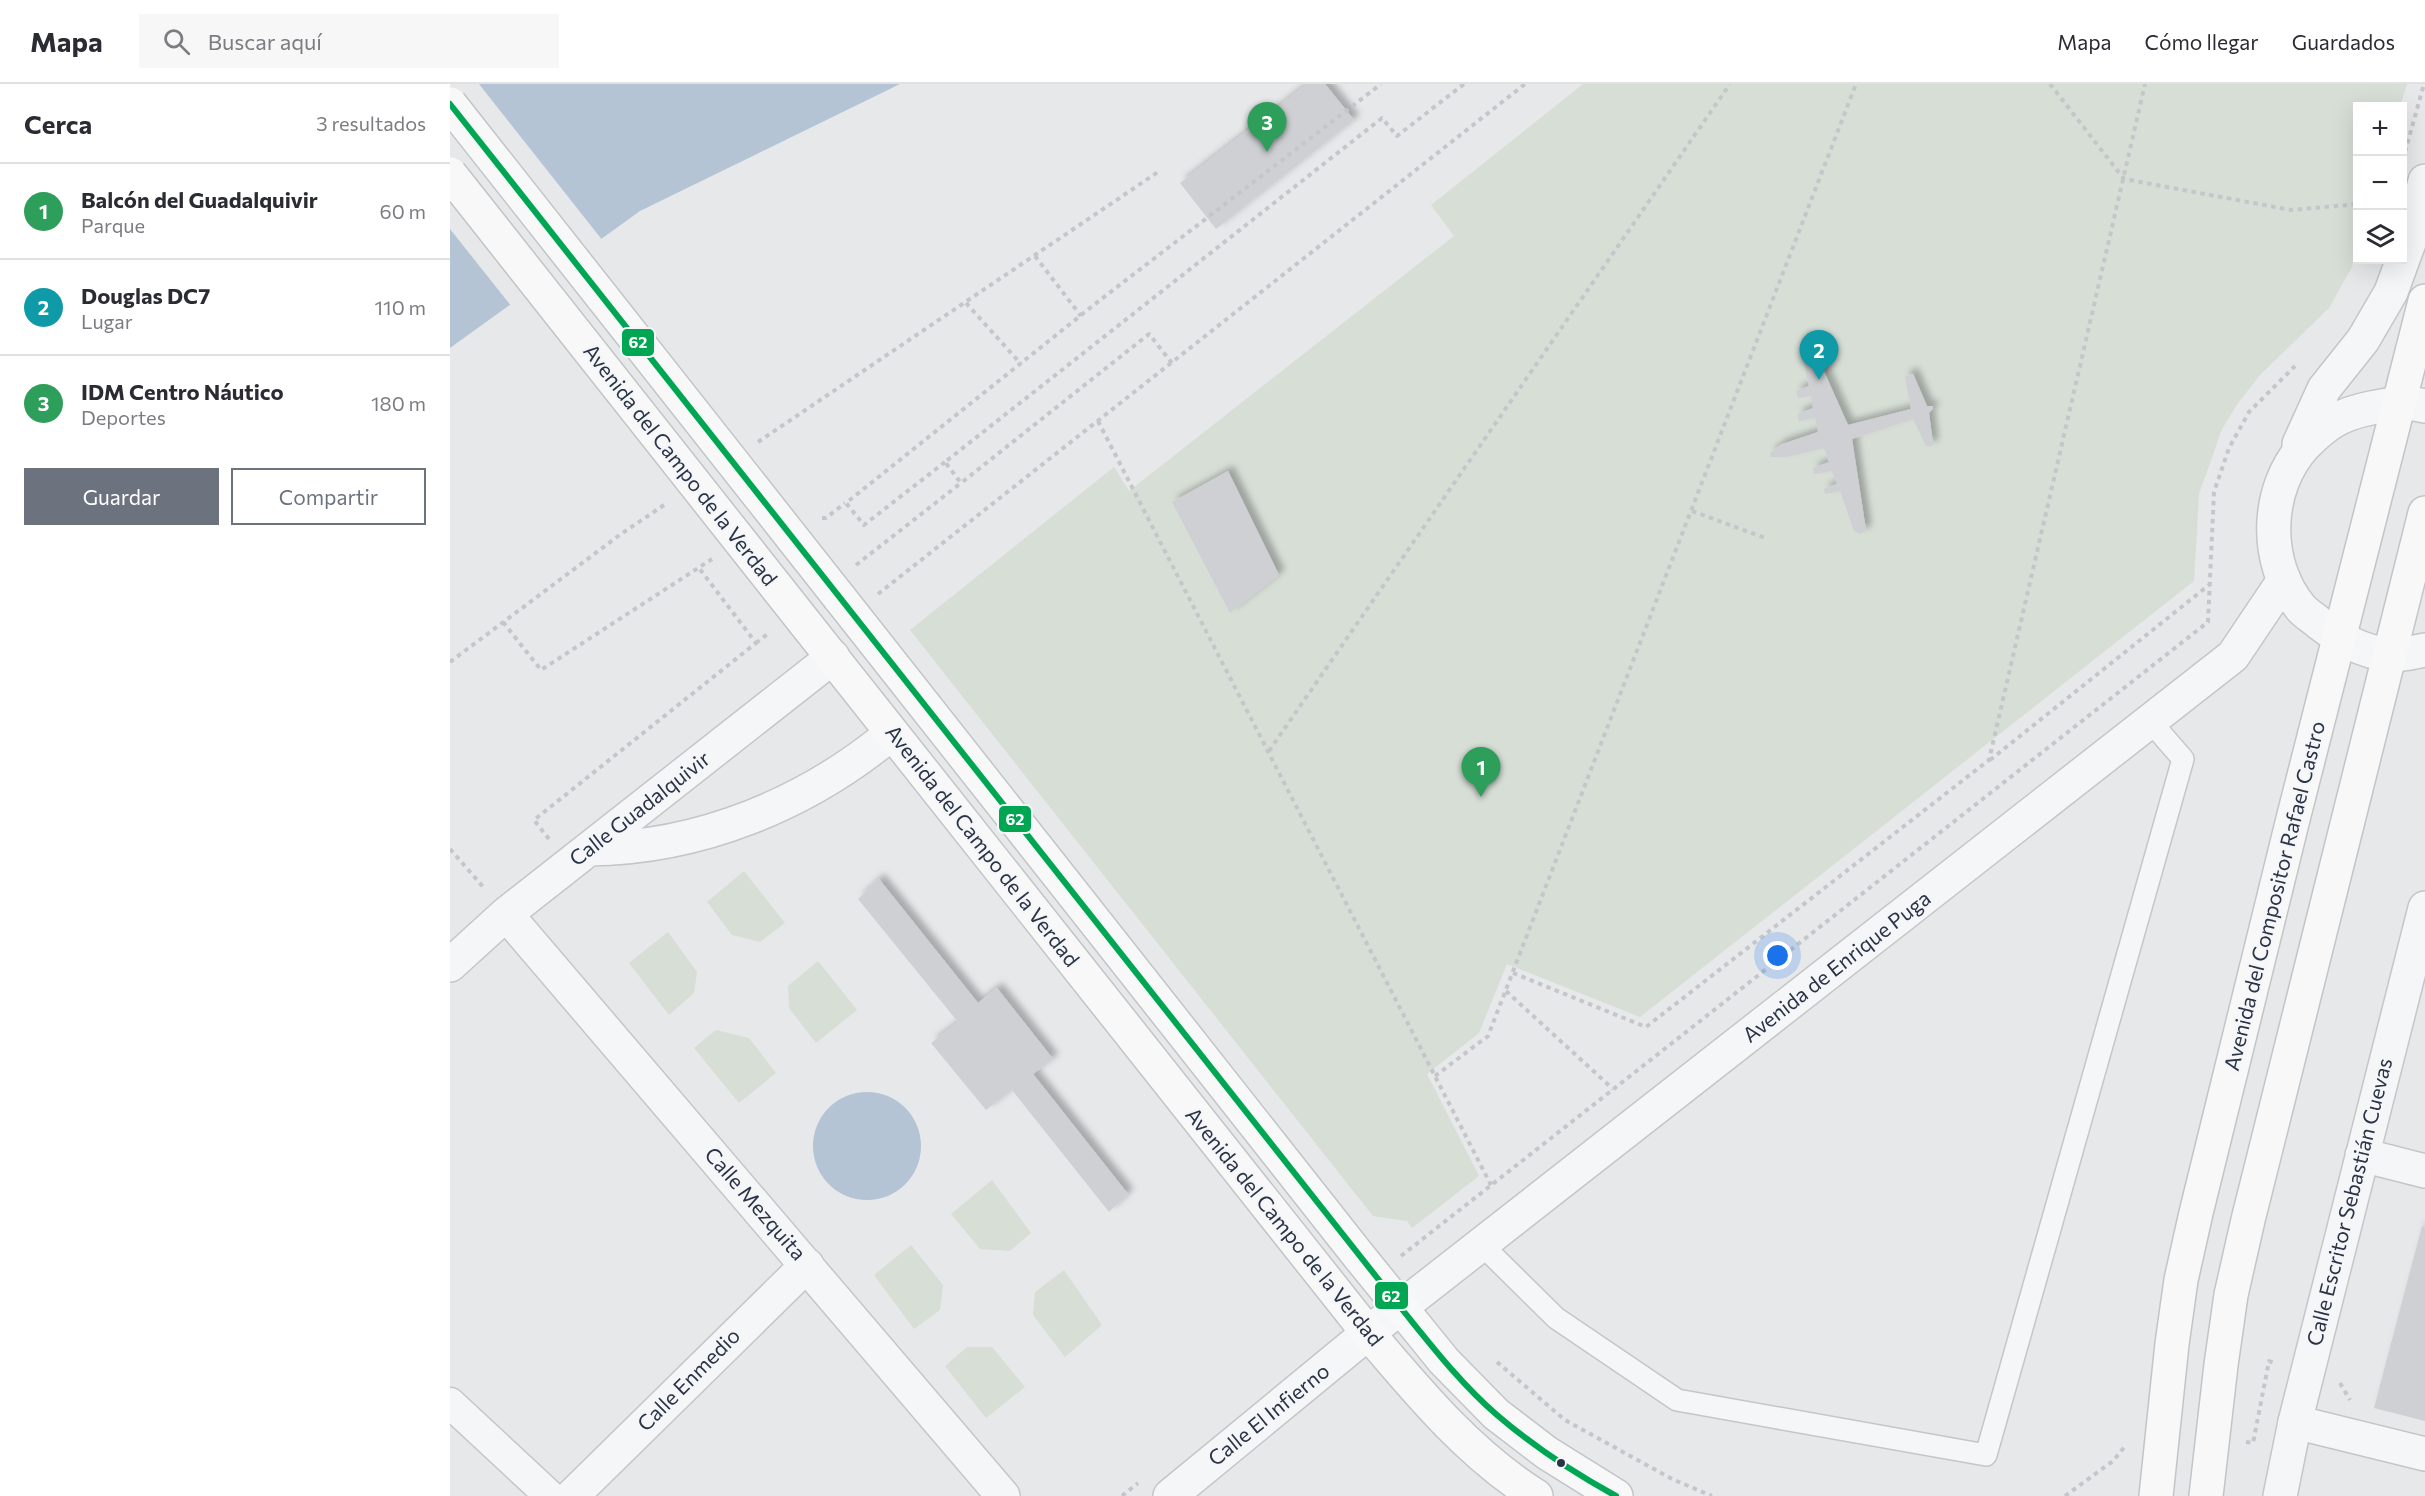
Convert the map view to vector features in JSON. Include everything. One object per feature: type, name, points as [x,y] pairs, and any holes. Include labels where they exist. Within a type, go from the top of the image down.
[{"type":"main road","name":"Avenida del Campo de la Verdad","points":[[450,104],[1444,1360],[1496,1414],[1547,1453],[1616,1496]]},
{"type":"main road","name":"Avenida del Campo de la Verdad","points":[[450,174],[1368,1334],[1413,1387],[1467,1443],[1536,1496]]},
{"type":"main road","name":"Avenida del Compositor Rafael Castro","points":[[2156,1496],[2181,1280],[2267,923],[2340,639],[2413,404],[2425,301]]},
{"type":"main road","points":[[2206,1496],[2221,1365],[2234,1285],[2248,1220],[2425,513]]},
{"type":"street","points":[[2425,181],[2410,240],[2391,292],[2363,340],[2324,389],[2276,496],[2273,539],[2284,580],[2302,609],[2340,639],[2359,648],[2391,655],[2425,650]]},
{"type":"street","points":[[2294,458],[2323,427],[2348,412],[2413,404]]},
{"type":"street","name":"Avenida de Enrique Puga","points":[[1368,1334],[2233,656],[2284,580]]},
{"type":"street","name":"Calle Guadalquivir","points":[[450,965],[506,914],[833,657]]},
{"type":"street","points":[[589,849],[626,849],[664,844],[743,820],[833,776],[892,733]]},
{"type":"street","name":"Calle Escritor Sebastián Cuevas","points":[[2280,1496],[2295,1422],[2425,908]]},
{"type":"street","name":"Calle Mezquita","points":[[506,914],[1003,1496]]},
{"type":"street","points":[[2362,1155],[2425,1171]]},
{"type":"street","name":"Calle Enmedio","points":[[572,1496],[807,1265]]},
{"type":"street","name":"Calle El Infierno","points":[[1170,1496],[1368,1334]]},
{"type":"street","points":[[450,1403],[550,1496]]},
{"type":"street","points":[[2295,1422],[2425,1454]]},
{"type":"lane","points":[[1482,1245],[1556,1318],[1677,1400],[1986,1455],[2183,759],[2150,721]]},
{"type":"path","points":[[826,518],[1081,316],[1381,84]]},
{"type":"path","points":[[848,501],[846,503],[864,525],[1382,118],[1397,136],[1464,84]]},
{"type":"path","points":[[875,596],[1525,84]]},
{"type":"path","points":[[1269,751],[1730,84]]},
{"type":"path","points":[[1435,1076],[1488,1036],[1856,84]]},
{"type":"path","points":[[2050,84],[2124,179],[2291,210],[2353,204]]},
{"type":"path","points":[[1989,760],[2145,84]]},
{"type":"path","points":[[2404,156],[2424,84]]},
{"type":"path","points":[[764,438],[1158,172]]},
{"type":"path","points":[[1035,256],[1081,316]]},
{"type":"path","points":[[966,303],[1022,364]]},
{"type":"path","points":[[862,560],[1149,334],[1172,363]]},
{"type":"path","points":[[1395,1260],[2208,622],[2214,492],[2229,447],[2249,412],[2296,365]]},
{"type":"path","points":[[1098,421],[1491,1185]]},
{"type":"path","points":[[945,462],[961,483]]},
{"type":"path","points":[[450,662],[662,506]]},
{"type":"path","points":[[1692,511],[1765,538]]},
{"type":"path","points":[[503,622],[541,670],[712,559]]},
{"type":"path","points":[[699,568],[756,643]]},
{"type":"path","points":[[1513,973],[1646,1027],[2210,585]]},
{"type":"path","points":[[546,811],[765,636]]},
{"type":"path","points":[[450,849],[506,914]]},
{"type":"path","points":[[1506,991],[1613,1089]]},
{"type":"shaded area","points":[[1583,84],[2407,84],[2401,102],[2353,102],[2352,267],[2329,308],[2260,375],[2238,403],[2222,429],[2199,494],[2194,581],[1640,1017],[1507,964],[1479,1033],[1427,1074],[1479,1176],[1412,1228],[1407,1221],[1373,1216],[910,630],[1114,467],[1129,491],[1454,236],[1431,205]]},
{"type":"shaded area","points":[[744,871],[785,923],[760,942],[732,935],[707,902]]},
{"type":"shaded area","points":[[668,932],[697,972],[694,993],[669,1015],[629,963]]},
{"type":"shaded area","points":[[818,961],[857,1010],[816,1043],[789,1008],[788,986]]},
{"type":"shaded area","points":[[716,1030],[749,1038],[776,1073],[739,1103],[694,1048]]},
{"type":"shaded area","points":[[992,1180],[1031,1233],[1010,1251],[980,1249],[951,1214]]},
{"type":"shaded area","points":[[911,1245],[943,1285],[940,1310],[914,1329],[874,1275]]},
{"type":"shaded area","points":[[1064,1270],[1102,1325],[1065,1357],[1033,1315],[1035,1292]]},
{"type":"shaded area","points":[[967,1347],[992,1347],[1025,1387],[986,1418],[945,1366]]},
{"type":"water","points":[[450,84],[900,84],[640,211],[450,348]]},
{"type":"water","points":[[867,1092],[888,1096],[905,1108],[917,1125],[921,1146],[917,1167],[905,1184],[888,1196],[867,1200],[846,1196],[829,1184],[817,1167],[813,1146],[817,1125],[829,1108],[846,1096]]},
{"type":"pier","points":[[450,84],[479,84],[603,241],[512,307],[450,229]]},
{"type":"building","points":[[1307,84],[1325,84],[1354,120],[1216,229],[1180,183]]},
{"type":"building","points":[[1809,338],[1848,425],[1911,409],[1905,377],[1909,374],[1913,374],[1927,406],[1933,406],[1929,413],[1933,444],[1930,447],[1926,446],[1913,419],[1852,439],[1866,530],[1860,534],[1854,531],[1840,491],[1825,494],[1824,489],[1837,484],[1832,471],[1814,474],[1813,468],[1829,462],[1824,448],[1786,457],[1771,457],[1770,453],[1782,444],[1818,432],[1815,417],[1799,422],[1798,414],[1813,408],[1811,396],[1798,398],[1796,391],[1809,386],[1800,344],[1803,339]]},
{"type":"building","points":[[1228,471],[1279,575],[1230,613],[1172,502]]},
{"type":"building","points":[[879,879],[978,1003],[997,988],[1053,1059],[1033,1074],[1128,1194],[1109,1212],[1012,1090],[986,1110],[931,1043],[958,1022],[858,899]]},
{"type":"building","points":[[2422,1226],[2425,1227],[2425,1421],[2374,1408]]},
{"type":"transit line","name":"62","points":[[450,104],[1435,1350],[1484,1403],[1525,1438],[1616,1496]]},
{"type":"place","name":"IDM Centro Náutico","points":[[1267,152]]},
{"type":"place","name":"Douglas DC7","points":[[1819,380]]},
{"type":"place","name":"Balcón del Guadalquivir","points":[[1481,797]]}]
